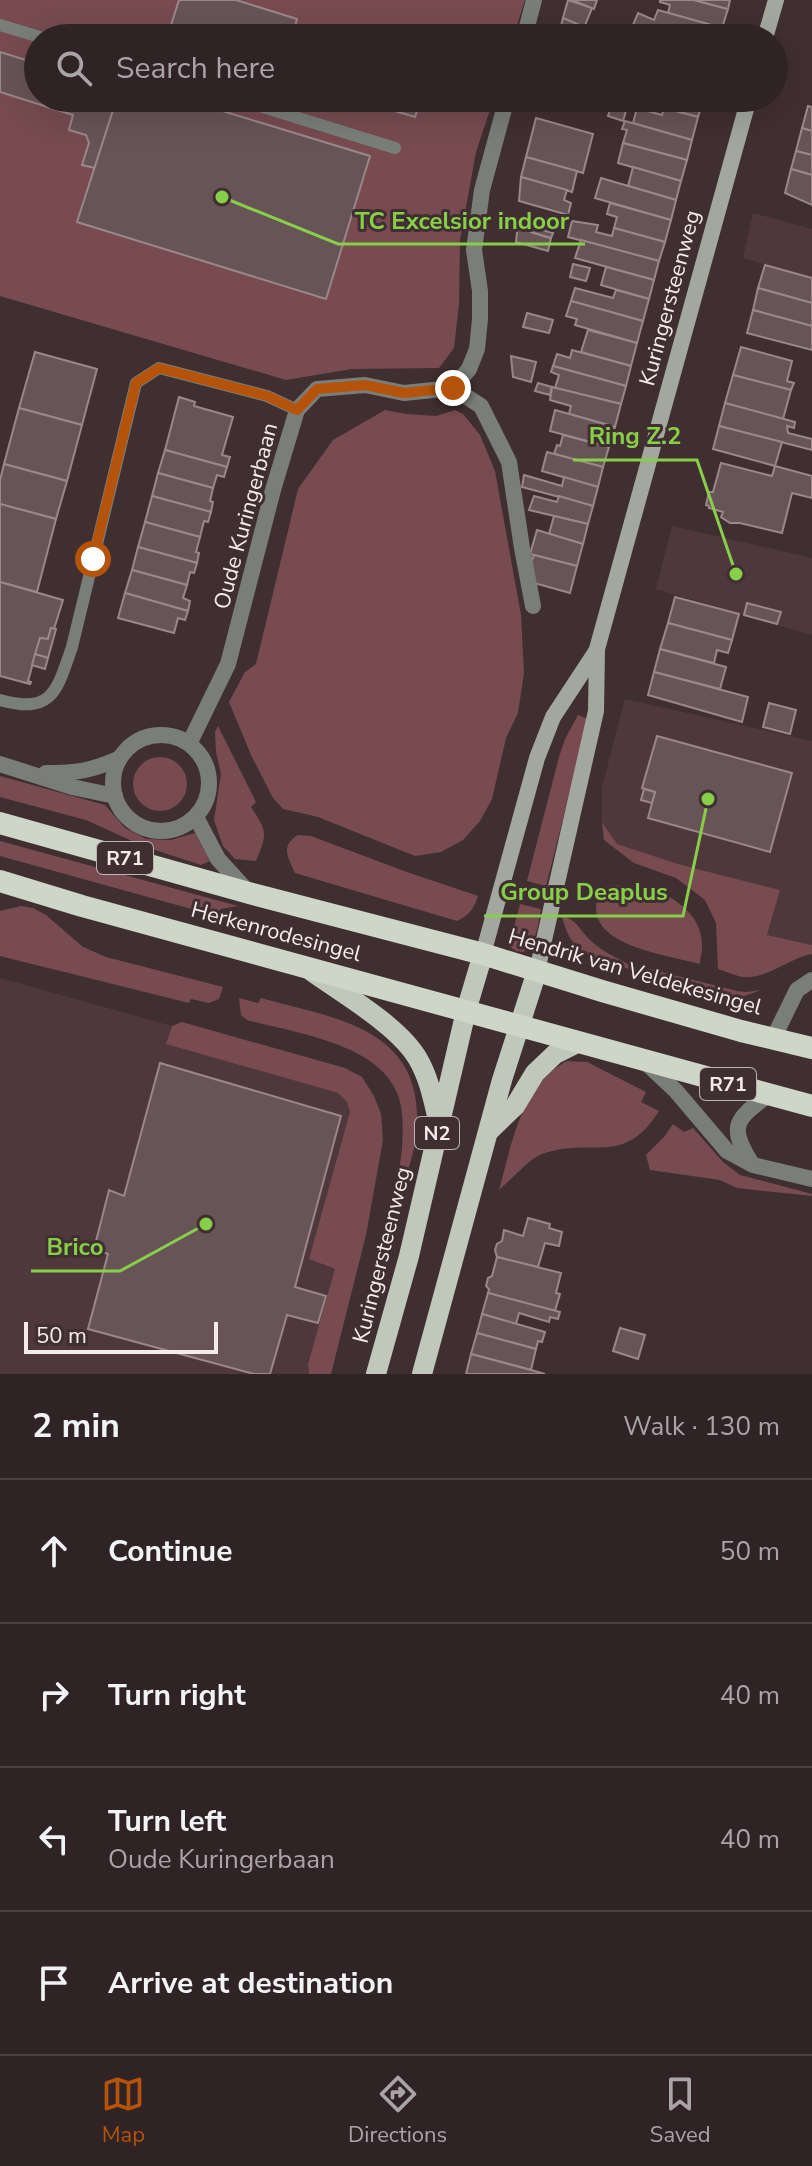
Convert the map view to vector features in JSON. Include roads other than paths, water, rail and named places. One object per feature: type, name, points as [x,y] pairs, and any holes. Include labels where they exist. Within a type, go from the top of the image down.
[{"type":"highway","name":"Herkenrodesingel","points":[[0,823],[483,954]]},
{"type":"highway","name":"Herkenrodesingel","points":[[7,887],[519,1026]]},
{"type":"highway","name":"Hendrik van Veldekesingel","points":[[483,954],[812,1048]]},
{"type":"highway","name":"R71","points":[[519,1026],[812,1106]]},
{"type":"main road","points":[[769,24],[776,0]]},
{"type":"main road","name":"Kuringersteenweg","points":[[422,1374],[537,971],[596,711],[597,649],[745,112]]},
{"type":"main road","name":"Kuringersteenweg","points":[[376,1374],[409,1256],[466,1011],[537,758],[553,717],[597,649]]},
{"type":"main road","points":[[304,966],[402,1037],[419,1060],[439,1125]]},
{"type":"main road","points":[[490,1130],[515,1106],[535,1073],[555,1054],[577,1043]]},
{"type":"street","points":[[528,24],[534,0]]},
{"type":"street","points":[[503,112],[482,190],[474,250],[480,291],[477,349],[469,369],[453,388],[481,406],[509,462],[533,606]]},
{"type":"street","name":"Oude Kuringerbaan","points":[[190,742],[228,664],[297,410],[317,389],[365,385],[404,393],[453,388]]},
{"type":"street","points":[[29,772],[93,770],[118,759],[129,746],[146,736],[163,734],[190,742],[206,765],[210,783],[207,800],[196,817],[182,827],[166,831],[149,830],[134,823],[121,811],[113,780],[118,759]]},
{"type":"street","points":[[0,764],[72,787],[115,796]]},
{"type":"street","name":"Herkenrodesingel","points":[[196,817],[218,859],[249,893]]},
{"type":"street","name":"Hendrik van Veldekesingel","points":[[773,1039],[797,990],[812,980]]},
{"type":"street","points":[[644,1061],[676,1091],[727,1151],[753,1165],[812,1179]]},
{"type":"street","points":[[753,1165],[741,1146],[737,1126],[743,1113],[768,1095]]},
{"type":"street","points":[[367,1374],[382,1353]]},
{"type":"lane","points":[[0,25],[24,32]]},
{"type":"lane","points":[[279,112],[395,148]]},
{"type":"lane","points":[[0,700],[20,706],[40,703],[58,688],[72,647],[136,383],[159,368],[267,396],[297,410]]},
{"type":"place","name":"TC Excelsior indoor","points":[[222,197]]},
{"type":"place","name":"Ring Z.2","points":[[736,574]]},
{"type":"place","name":"Group Deaplus","points":[[708,799]]},
{"type":"place","name":"Brico","points":[[206,1224]]}]
